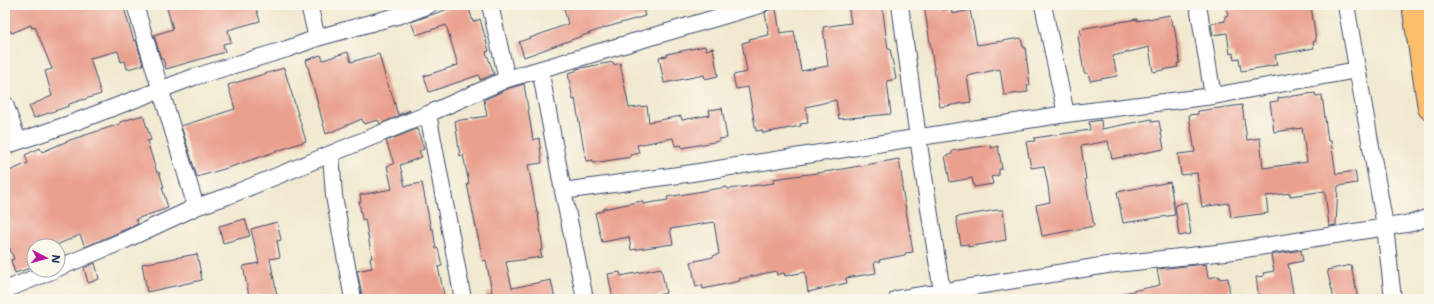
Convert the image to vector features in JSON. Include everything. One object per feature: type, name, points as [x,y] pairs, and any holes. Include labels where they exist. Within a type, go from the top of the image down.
[{"type":"highway","points":[[1413,5],[1429,108]]},
{"type":"street","points":[[135,5],[196,207]]},
{"type":"street","points":[[309,5],[317,38]]},
{"type":"street","points":[[5,104],[11,143],[75,122],[161,89],[317,38],[411,12],[429,5]]},
{"type":"street","points":[[490,5],[507,78]]},
{"type":"street","points":[[66,265],[123,241],[196,207],[228,196],[428,114],[507,78],[760,5]]},
{"type":"street","points":[[900,5],[918,138],[942,292]]},
{"type":"street","points":[[1043,5],[1066,114]]},
{"type":"street","points":[[1198,5],[1213,96]]},
{"type":"street","points":[[1346,5],[1385,226],[1393,299]]},
{"type":"street","points":[[540,69],[562,191],[584,299]]},
{"type":"street","points":[[562,191],[686,174],[1066,114],[1213,96],[1357,70]]},
{"type":"street","points":[[428,114],[463,299]]},
{"type":"street","points":[[331,154],[334,196],[353,299]]},
{"type":"street","points":[[897,299],[1107,265],[1226,252],[1412,223],[1429,217]]},
{"type":"street","points":[[5,290],[34,278]]},
{"type":"building","points":[[5,5],[123,5],[134,41],[136,40],[143,65],[127,69],[125,61],[121,62],[118,51],[90,58],[101,94],[69,104],[69,106],[34,118],[29,106],[52,96],[45,71],[52,69],[35,27],[32,28],[31,25],[12,33],[11,31],[5,33]]},
{"type":"building","points":[[166,5],[255,5],[260,21],[228,30],[231,42],[223,44],[225,52],[166,69],[163,59],[161,59],[154,35],[173,29]]},
{"type":"building","points":[[459,5],[468,5],[473,22],[480,19],[489,51],[486,52],[494,74],[480,80],[479,75],[429,92],[424,76],[458,65],[446,25],[416,35],[411,22]]},
{"type":"building","points":[[563,5],[642,5],[645,16],[604,28],[524,57],[519,42],[568,24]]},
{"type":"building","points":[[848,5],[882,5],[888,49],[890,49],[896,79],[887,81],[891,114],[839,119],[836,100],[806,107],[808,123],[800,124],[801,126],[763,133],[762,130],[756,131],[748,87],[736,89],[733,75],[747,72],[742,43],[750,41],[749,39],[769,35],[765,13],[768,10],[776,9],[780,33],[794,31],[801,71],[828,66],[823,27],[851,23]]},
{"type":"building","points":[[924,5],[941,5],[942,10],[951,8],[952,14],[970,10],[977,45],[1021,38],[1023,47],[1025,47],[1030,85],[1027,85],[1028,92],[1004,95],[1000,69],[967,76],[971,102],[940,107]]},
{"type":"building","points":[[1241,5],[1311,5],[1316,41],[1313,42],[1314,48],[1275,55],[1277,65],[1241,71],[1239,58],[1234,59],[1233,53],[1230,54],[1227,33],[1213,35],[1211,24],[1225,21],[1225,16],[1228,15],[1226,8]]},
{"type":"building","points":[[1170,15],[1172,25],[1174,25],[1180,63],[1177,63],[1178,67],[1153,72],[1149,47],[1113,56],[1117,76],[1090,81],[1088,73],[1084,73],[1078,36],[1081,35],[1080,29]]},
{"type":"building","points":[[705,46],[706,50],[713,48],[718,76],[705,79],[704,75],[664,83],[659,57]]},
{"type":"building","points":[[348,52],[351,62],[379,54],[389,91],[391,91],[398,115],[410,111],[380,124],[378,120],[364,124],[362,119],[326,134],[306,60],[321,55],[323,60]]},
{"type":"building","points":[[613,62],[614,65],[620,63],[629,108],[647,106],[649,122],[681,116],[682,120],[710,115],[709,110],[722,108],[727,138],[682,148],[681,145],[675,146],[673,138],[637,145],[639,153],[630,155],[631,157],[593,163],[593,160],[586,161],[575,99],[573,100],[568,73],[576,71],[576,69]]},
{"type":"building","points":[[284,68],[306,141],[197,177],[181,126],[235,109],[228,85]]},
{"type":"building","points":[[524,84],[533,140],[539,138],[542,163],[528,165],[538,213],[543,250],[540,250],[542,257],[506,262],[512,288],[551,280],[555,299],[486,299],[486,293],[492,292],[486,260],[483,261],[467,184],[469,183],[463,155],[460,156],[455,121],[487,116],[484,100],[510,88]]},
{"type":"building","points":[[1315,93],[1316,96],[1322,95],[1328,141],[1331,141],[1336,174],[1355,171],[1357,183],[1338,186],[1336,225],[1329,226],[1325,191],[1290,196],[1290,193],[1266,196],[1268,213],[1231,218],[1229,203],[1202,207],[1197,173],[1181,175],[1178,154],[1195,152],[1189,115],[1198,114],[1198,111],[1242,105],[1247,140],[1260,138],[1263,168],[1307,162],[1302,128],[1274,132],[1270,102],[1278,101],[1278,98]]},
{"type":"building","points":[[143,115],[151,140],[147,141],[157,173],[159,172],[164,187],[162,187],[168,208],[136,219],[138,224],[85,247],[80,235],[66,241],[66,238],[26,238],[26,270],[15,273],[11,260],[14,259],[5,237],[5,173],[28,163],[25,155],[40,148],[42,152],[70,140],[120,124],[120,122]]},
{"type":"building","points":[[1152,119],[1152,122],[1159,121],[1164,149],[1112,159],[1108,141],[1081,146],[1085,179],[1094,226],[1042,236],[1036,205],[1050,202],[1048,186],[1044,166],[1031,168],[1026,142],[1035,141],[1034,138],[1090,130],[1089,122],[1101,120],[1102,129]]},
{"type":"building","points":[[417,129],[424,149],[419,151],[422,157],[400,165],[405,186],[422,183],[431,229],[433,229],[436,249],[438,248],[442,266],[438,267],[445,299],[363,299],[357,271],[372,268],[370,258],[372,258],[365,219],[362,220],[359,202],[361,202],[360,195],[392,189],[387,166],[394,164],[386,141]]},
{"type":"building","points":[[990,145],[991,148],[998,146],[1002,169],[999,169],[999,175],[991,177],[993,184],[974,187],[972,178],[950,182],[945,156],[952,154],[952,151]]},
{"type":"building","points":[[899,159],[902,187],[913,252],[879,260],[880,262],[874,262],[876,273],[846,278],[847,283],[808,292],[805,272],[785,276],[784,273],[777,275],[776,271],[703,289],[702,285],[696,287],[691,262],[713,257],[719,254],[714,222],[670,229],[673,244],[631,250],[629,237],[602,242],[595,213],[603,211],[603,209],[642,201],[643,204],[668,200],[667,197],[727,187],[728,189],[774,183],[773,179]]},
{"type":"building","points":[[1170,182],[1175,215],[1123,223],[1117,192]]},
{"type":"building","points":[[1186,202],[1191,234],[1179,236],[1175,205]]},
{"type":"building","points":[[1003,210],[1006,240],[968,247],[968,244],[961,245],[956,217]]},
{"type":"building","points":[[245,219],[250,236],[223,243],[219,226]]},
{"type":"building","points":[[277,222],[281,240],[277,241],[280,257],[270,259],[277,295],[267,297],[261,297],[260,294],[249,296],[243,266],[259,263],[251,229]]},
{"type":"building","points":[[1301,250],[1303,261],[1288,264],[1294,299],[1259,299],[1256,277],[1264,276],[1263,273],[1274,271],[1271,255]]},
{"type":"building","points":[[197,254],[202,280],[147,292],[142,264]]},
{"type":"building","points":[[95,263],[99,279],[88,283],[84,268]]},
{"type":"building","points":[[1206,264],[1208,278],[1219,276],[1220,279],[1228,278],[1230,297],[1219,299],[1124,299],[1124,293],[1160,285],[1157,269]]},
{"type":"building","points":[[1351,265],[1358,299],[1334,299],[1327,270]]},
{"type":"building","points":[[661,268],[666,293],[658,295],[658,297],[647,299],[613,299],[608,274],[620,272],[621,276]]}]
